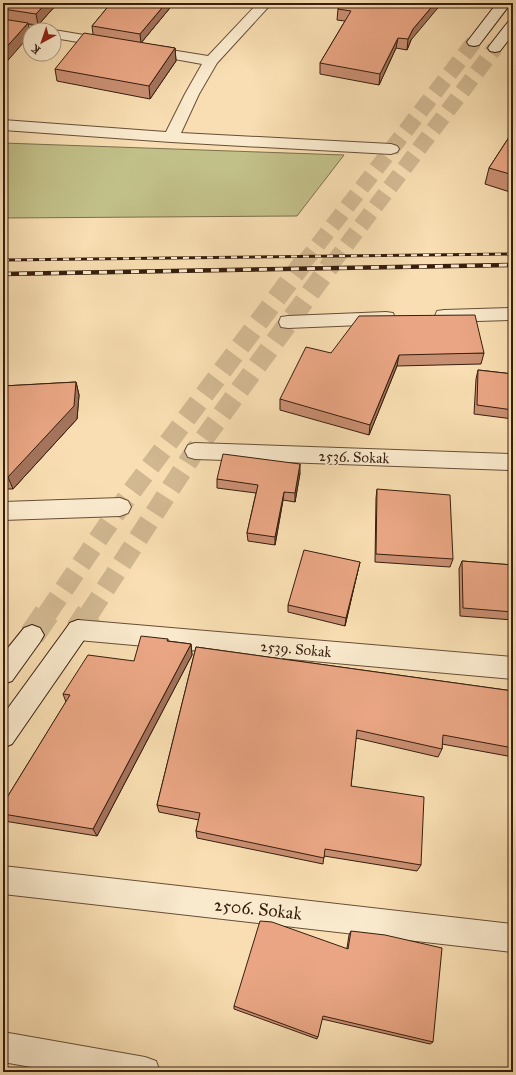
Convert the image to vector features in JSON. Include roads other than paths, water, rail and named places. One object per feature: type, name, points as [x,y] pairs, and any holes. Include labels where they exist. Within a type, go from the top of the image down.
[{"type":"street","points":[[171,137],[192,94],[211,61],[264,3]]},
{"type":"street","points":[[474,42],[504,3]]},
{"type":"street","points":[[3,25],[22,28]]},
{"type":"street","points":[[495,48],[513,25]]},
{"type":"street","points":[[62,35],[211,61]]},
{"type":"street","points":[[3,125],[171,137],[391,149]]},
{"type":"street","points":[[428,317],[513,314]]},
{"type":"street","points":[[288,322],[404,318]]},
{"type":"street","name":"2536. Sokak","points":[[195,451],[513,462]]},
{"type":"street","points":[[3,511],[120,507]]},
{"type":"street","name":"2539. Sokak","points":[[3,736],[78,630],[513,668]]},
{"type":"street","points":[[3,673],[32,635]]},
{"type":"street","name":"2506. Sokak","points":[[3,880],[513,938]]},
{"type":"street","points":[[3,1046],[107,1069],[145,1072]]},
{"type":"tunnel","points":[[303,264],[474,42]]},
{"type":"tunnel","points":[[332,264],[495,48]]},
{"type":"tunnel","points":[[47,614],[120,507],[303,263]]},
{"type":"tunnel","points":[[89,614],[195,451],[332,263]]},
{"type":"tunnel","points":[[32,635],[47,613]]},
{"type":"tunnel","points":[[78,630],[89,613]]},
{"type":"railway","points":[[3,260],[513,254]]},
{"type":"railway","points":[[3,274],[513,265]]}]
